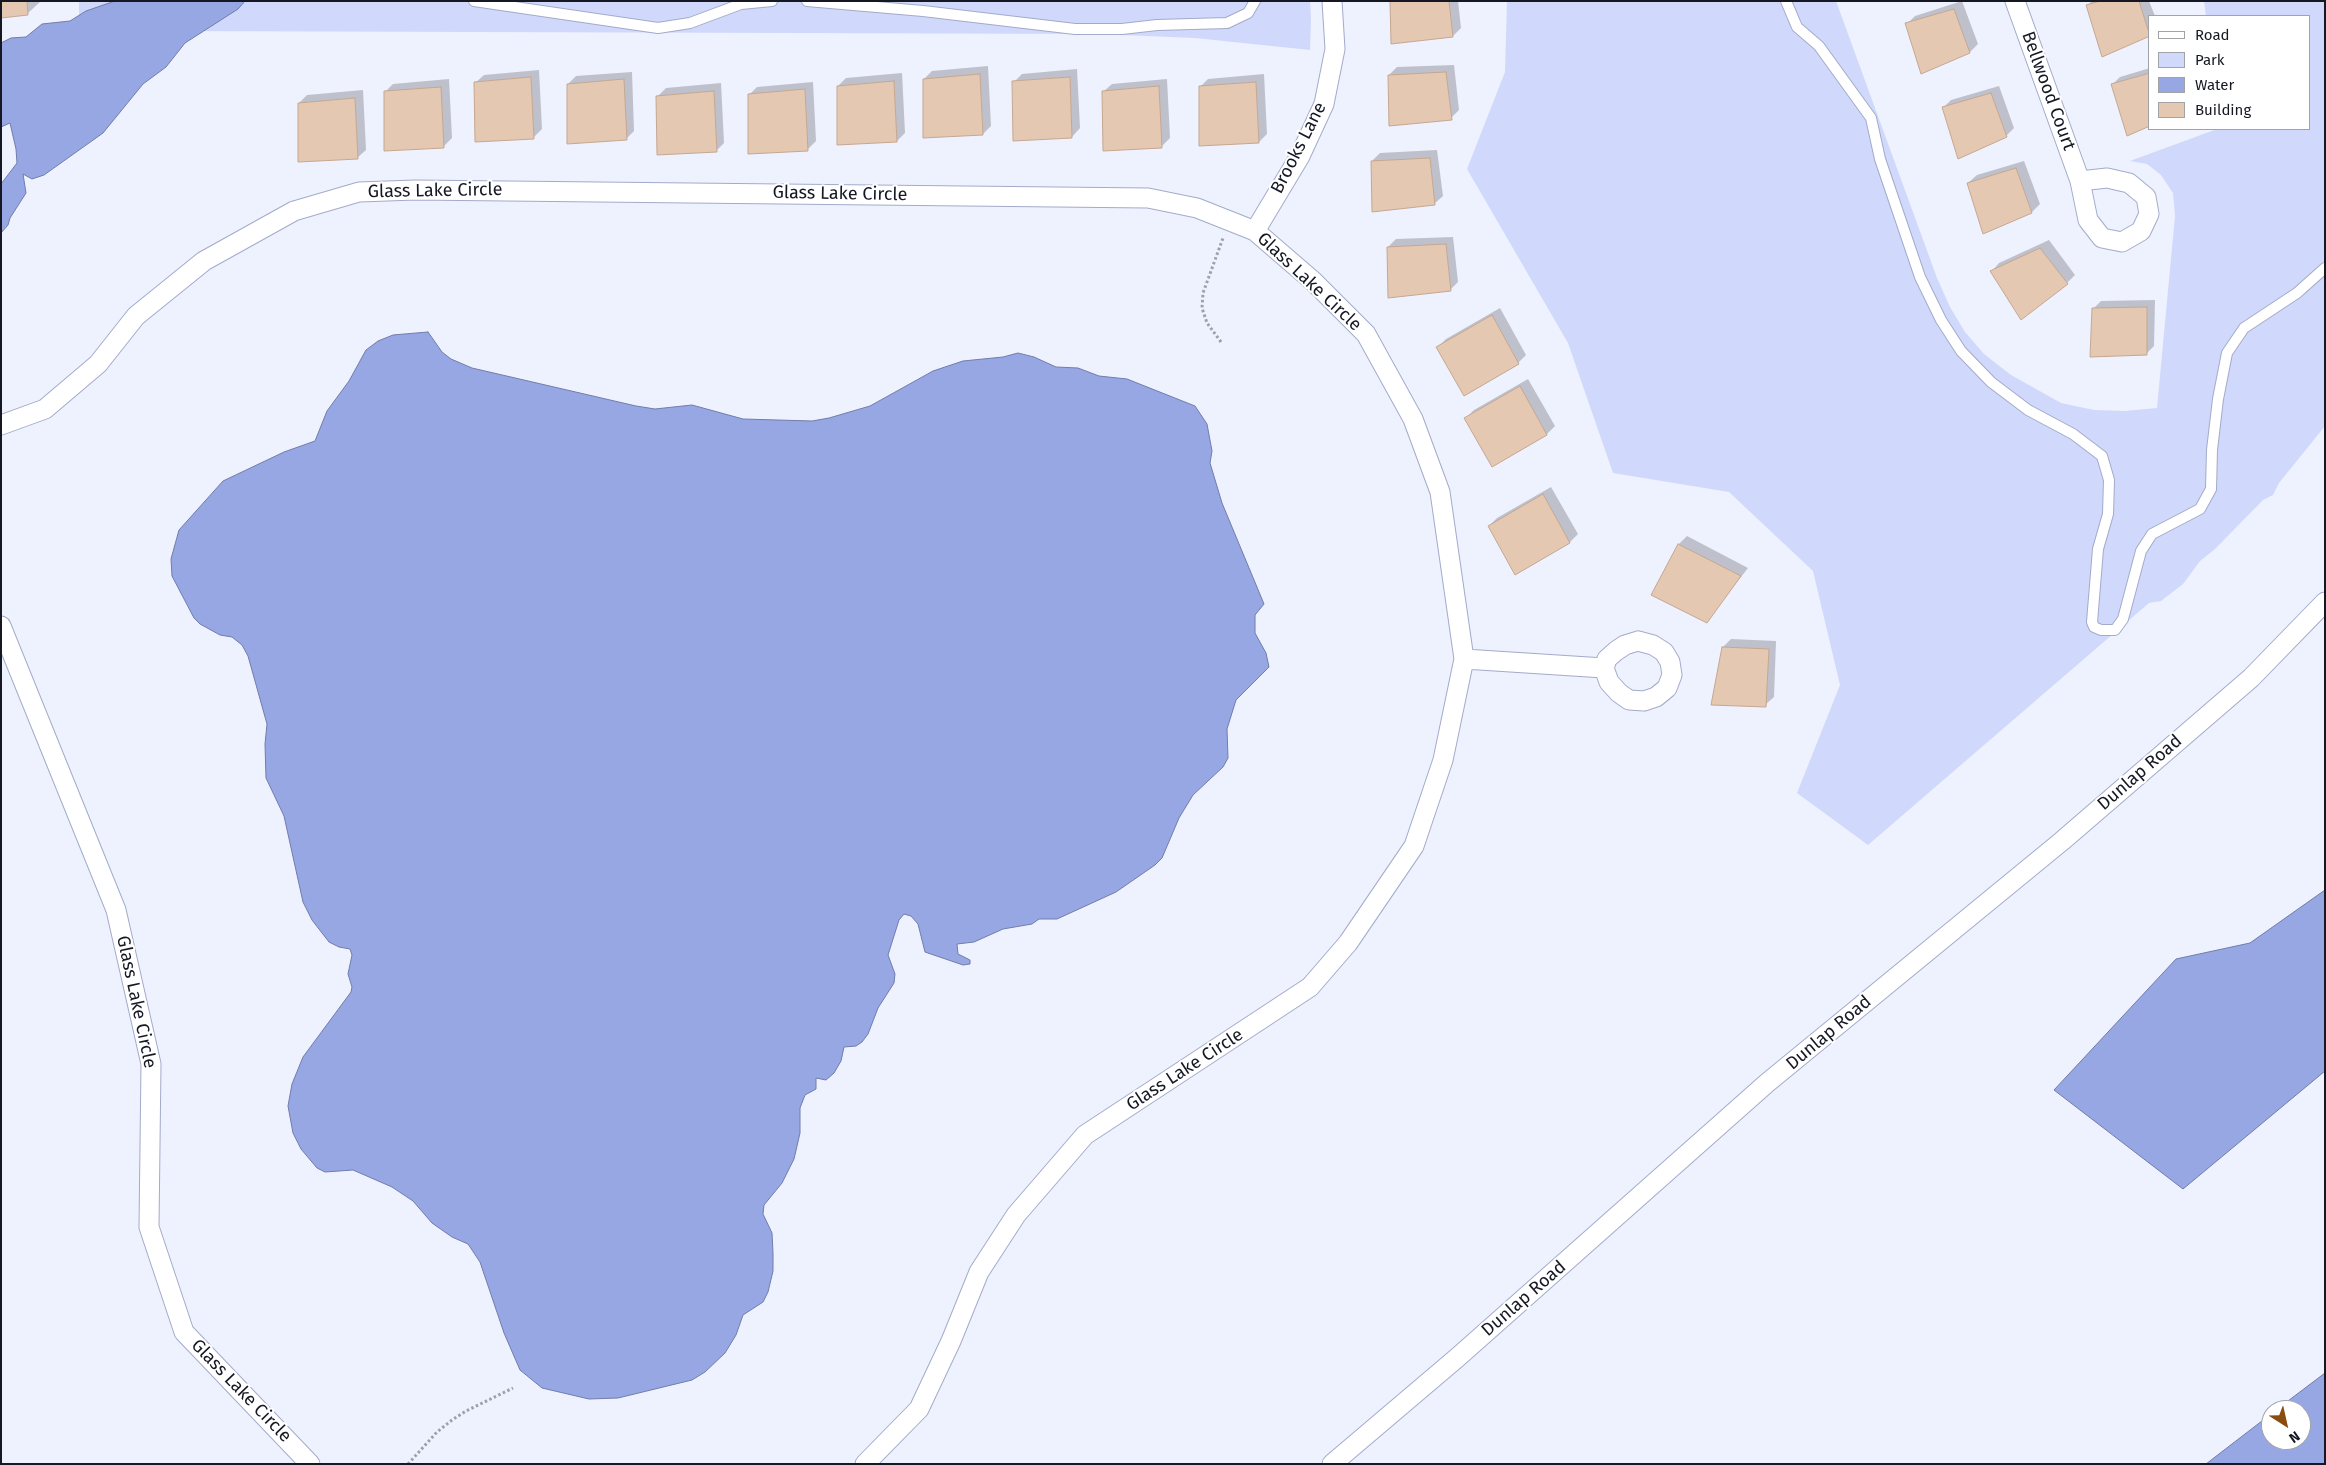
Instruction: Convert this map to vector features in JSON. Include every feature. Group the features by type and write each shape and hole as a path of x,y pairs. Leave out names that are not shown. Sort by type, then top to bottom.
{"street":[{"name":"Brooks Lane","path":"1255,232 1300,156 1324,104 1335,49 1332,1"},
{"name":"Bellwood Court","path":"2015,1 2080,181"},
{"name":"Glass Lake Circle","path":"1,425 44,409 98,364 136,316 204,261 294,211 359,192 435,190 1148,198 1197,208 1255,232 1313,281 1366,334 1413,419 1440,492 1464,659 1443,760 1414,846 1348,943 1310,986 1267,1017 1085,1135 1016,1215 979,1272 951,1341 919,1408 865,1464"},
{"name":"Dunlap Road","path":"1332,1464 1458,1357 1768,1083 2062,841 2251,678 2325,602"},
{"name":"Glass Lake Circle","path":"1,626 116,910 152,1064 149,1227 184,1332 310,1464"},
{"path":"1464,659 1604,668"}],"lane":[{"path":"474,1 658,28 690,23 741,4 772,1"},
{"path":"806,1 923,11 1075,29 1122,29 1157,25 1227,24 1248,13 1255,1"},
{"path":"1786,1 1797,26 1819,46 1871,118 1880,159 1920,277 1941,320 1961,351 1990,382 2020,404 2073,434 2102,456 2109,480 2108,514 2098,549 2092,622 2094,627 2101,630 2115,630 2123,618 2141,551 2152,534 2200,509 2211,489 2212,450 2218,399 2227,353 2244,328 2297,293 2325,268"}],"path":[{"path":"1221,342 1207,323 1202,308 1203,293 1230,222"},
{"path":"408,1464 437,1432 452,1420 513,1388"}],"green space":[{"path":"79,1 1310,1 1311,18 1310,50 1195,38 1098,34 163,31 79,18"},
{"path":"1507,1 1836,1 1937,278 1950,307 1965,332 1984,354 2011,375 2061,403 2094,410 2125,411 2157,408 2175,216 2173,193 2161,175 2147,164 2130,161 2214,130 2311,130 2311,15 2206,15 2204,1 2325,1 2325,426 2279,483 2273,495 2263,500 2215,549 2200,561 2183,584 2161,601 2149,603 1868,845 1797,793 1840,685 1813,571 1729,492 1613,473 1568,343 1467,169 1505,72"}],"water":[{"path":"115,1 245,1 238,9 185,43 166,67 143,84 103,133 44,175 32,179 23,174 26,193 10,218 8,225 1,233 1,184 17,163 10,123 1,127 1,43 11,38 26,37 42,24 70,21 86,11"},
{"path":"428,332 442,352 451,359 472,368 636,406 655,409 692,405 743,419 812,421 829,418 870,406 933,371 963,361 1003,357 1018,353 1034,357 1056,367 1078,368 1099,376 1127,379 1195,406 1207,424 1212,451 1210,463 1222,503 1264,604 1255,615 1255,633 1266,653 1269,667 1236,700 1227,729 1228,758 1223,767 1193,795 1179,818 1162,858 1155,865 1116,892 1057,919 1039,919 1032,924 1003,929 974,942 957,944 958,954 970,960 970,964 963,965 925,952 918,924 911,916 904,914 899,920 888,955 895,974 894,983 878,1008 868,1034 862,1042 856,1046 844,1047 841,1061 834,1073 826,1080 816,1078 816,1089 805,1095 800,1108 800,1133 794,1159 782,1183 764,1205 763,1214 772,1233 773,1271 768,1292 763,1302 743,1315 736,1335 725,1353 705,1372 692,1380 618,1398 589,1399 542,1388 520,1370 504,1333 480,1262 468,1244 452,1237 432,1223 413,1201 392,1187 353,1170 325,1172 317,1168 301,1149 293,1133 288,1106 292,1084 303,1057 351,992 352,987 348,974 352,955 350,949 339,947 329,942 312,920 303,902 284,816 266,778 265,744 267,724 248,656 242,645 232,637 220,635 200,624 194,618 172,576 171,559 179,530 223,481 284,452 315,441 327,411 349,381 366,350 378,341 393,335"},
{"path":"2325,890 2325,1071 2183,1189 2054,1090 2176,959 2250,943"},
{"path":"2325,1373 2325,1464 2206,1464 2261,1422 2261,1450 2311,1450 2311,1400 2289,1400"}],"building":[{"path":"1,1 27,1 28,15 1,18"},
{"path":"1390,1 1449,1 1453,37 1391,44"},
{"path":"2100,1 2139,1 2148,30 2148,37 2102,57 2086,5"},
{"path":"1954,9 1970,53 1921,74 1905,23"},
{"path":"1446,72 1452,120 1389,126 1388,75"},
{"path":"980,74 983,135 923,138 923,79"},
{"path":"2148,74 2148,127 2127,136 2111,84"},
{"path":"531,77 534,139 475,142 474,82"},
{"path":"1070,77 1072,138 1013,141 1012,81"},
{"path":"624,79 627,140 567,144 567,84"},
{"path":"894,81 897,142 837,145 837,86"},
{"path":"1256,82 1259,143 1199,146 1199,86"},
{"path":"1159,86 1162,148 1103,151 1102,91"},
{"path":"441,87 444,148 384,151 384,91"},
{"path":"805,89 808,151 748,154 748,94"},
{"path":"714,91 717,152 657,155 656,96"},
{"path":"1991,93 2007,137 1958,159 1942,107"},
{"path":"355,98 358,159 298,162 298,103"},
{"path":"1430,158 1435,205 1372,212 1371,161"},
{"path":"2016,168 2032,213 1983,234 1967,183"},
{"path":"1446,244 1451,291 1388,298 1387,247"},
{"path":"2040,248 2068,284 2021,320 1990,271"},
{"path":"2147,307 2147,355 2090,357 2092,308"},
{"path":"1492,315 1519,364 1464,396 1436,347"},
{"path":"1520,386 1547,435 1492,467 1464,418"},
{"path":"1543,494 1570,543 1515,575 1488,526"},
{"path":"1678,544 1741,576 1707,623 1651,595"},
{"path":"1722,647 1769,649 1766,707 1711,705"}]}
